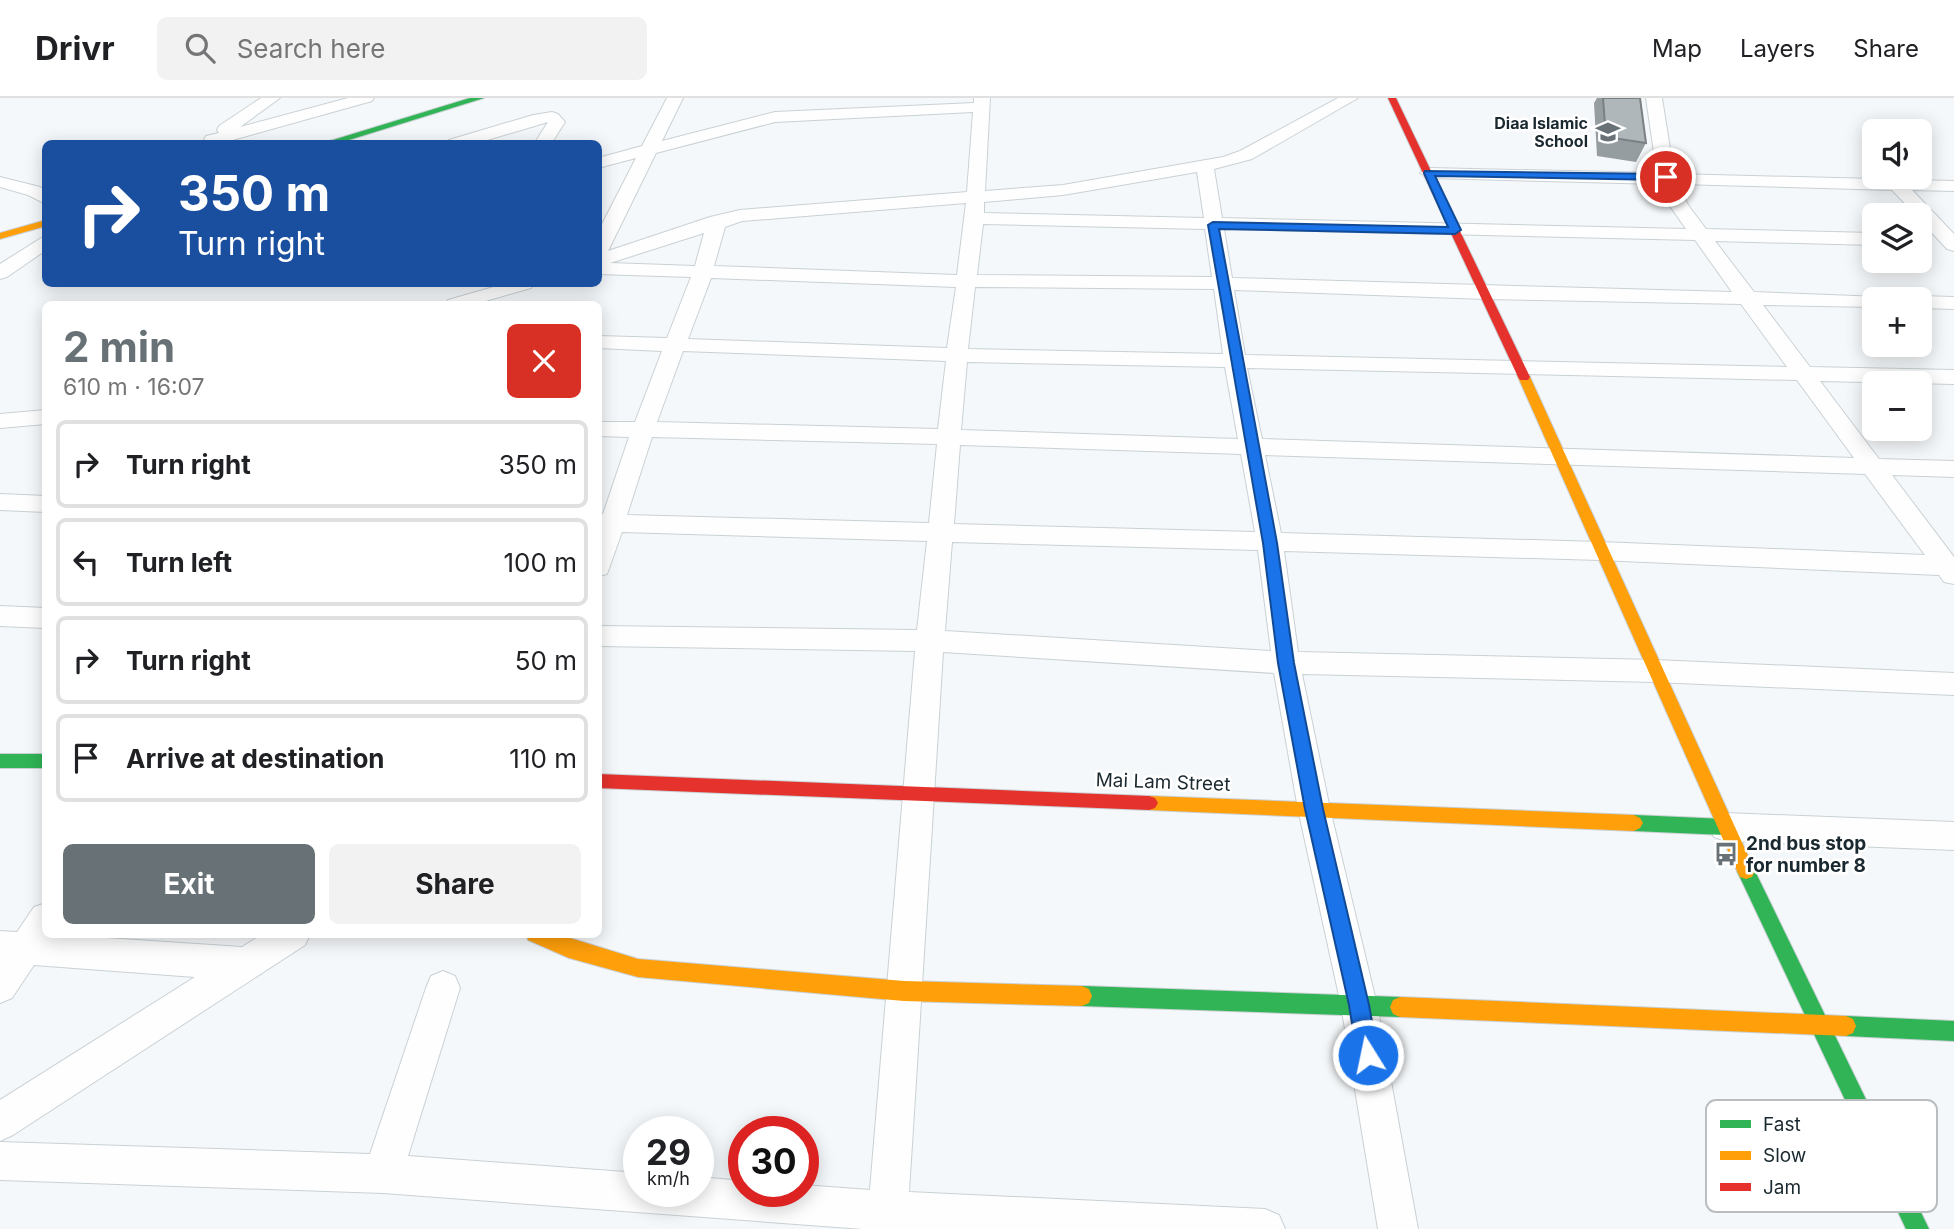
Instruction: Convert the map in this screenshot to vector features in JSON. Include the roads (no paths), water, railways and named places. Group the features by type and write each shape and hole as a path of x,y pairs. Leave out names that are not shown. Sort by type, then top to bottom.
{"street":[{"path":"213,140 272,98"},
{"path":"217,140 366,98"},
{"path":"602,244 675,98"},
{"path":"775,117 781,98"},
{"path":"975,207 1205,166 1246,155 1350,98"},
{"path":"1392,98 1520,368 1725,828 1855,1100"},
{"path":"1654,98 1666,177 1679,206 1871,468 1951,570"},
{"path":"337,140 471,99"},
{"path":"602,162 775,117 886,104 982,102 975,207 957,355 930,641 888,1220"},
{"path":"468,140 539,118 552,117 556,122 545,140"},
{"path":"1205,166 1236,362 1270,543 1286,663 1314,809 1359,1005 1398,1229"},
{"path":"1429,173 1862,184"},
{"path":"0,182 40,195"},
{"path":"1932,186 1954,186"},
{"path":"1901,189 1953,242"},
{"path":"0,200 40,195"},
{"path":"602,260 717,221 791,211 975,207 1213,225 1862,239"},
{"path":"602,545 606,523 704,272 717,221"},
{"path":"0,236 42,224"},
{"path":"1932,241 1953,242"},
{"path":"0,273 42,245"},
{"path":"602,268 967,281 1223,283 1485,293 1862,301"},
{"path":"465,301 514,287"},
{"path":"1932,302 1954,303"},
{"path":"602,342 957,355 1954,377"},
{"path":"0,421 42,417"},
{"path":"602,429 950,437 1252,449 1954,469"},
{"path":"0,502 42,504"},
{"path":"606,523 1600,551 1951,570"},
{"path":"0,616 42,618"},
{"path":"602,636 930,641 1286,663 1655,671 1954,684"},
{"path":"0,761 42,761"},
{"name":"Mai Lam Street","path":"602,781 1725,828"},
{"path":"1725,828 1954,836"},
{"path":"0,986 13,948 42,922"},
{"path":"0,1122 286,938"},
{"path":"545,938 638,968 904,991 1359,1005 1954,1031"},
{"path":"13,948 244,964"},
{"path":"383,1174 443,988"},
{"path":"0,1161 383,1174 888,1220 1265,1229"},
{"path":"1910,1212 1918,1229"}],"place":[{"name":"Diaa Islamic School","path":"1608,132"},
{"name":"2nd bus stop for number 8","path":"1726,854"}]}
